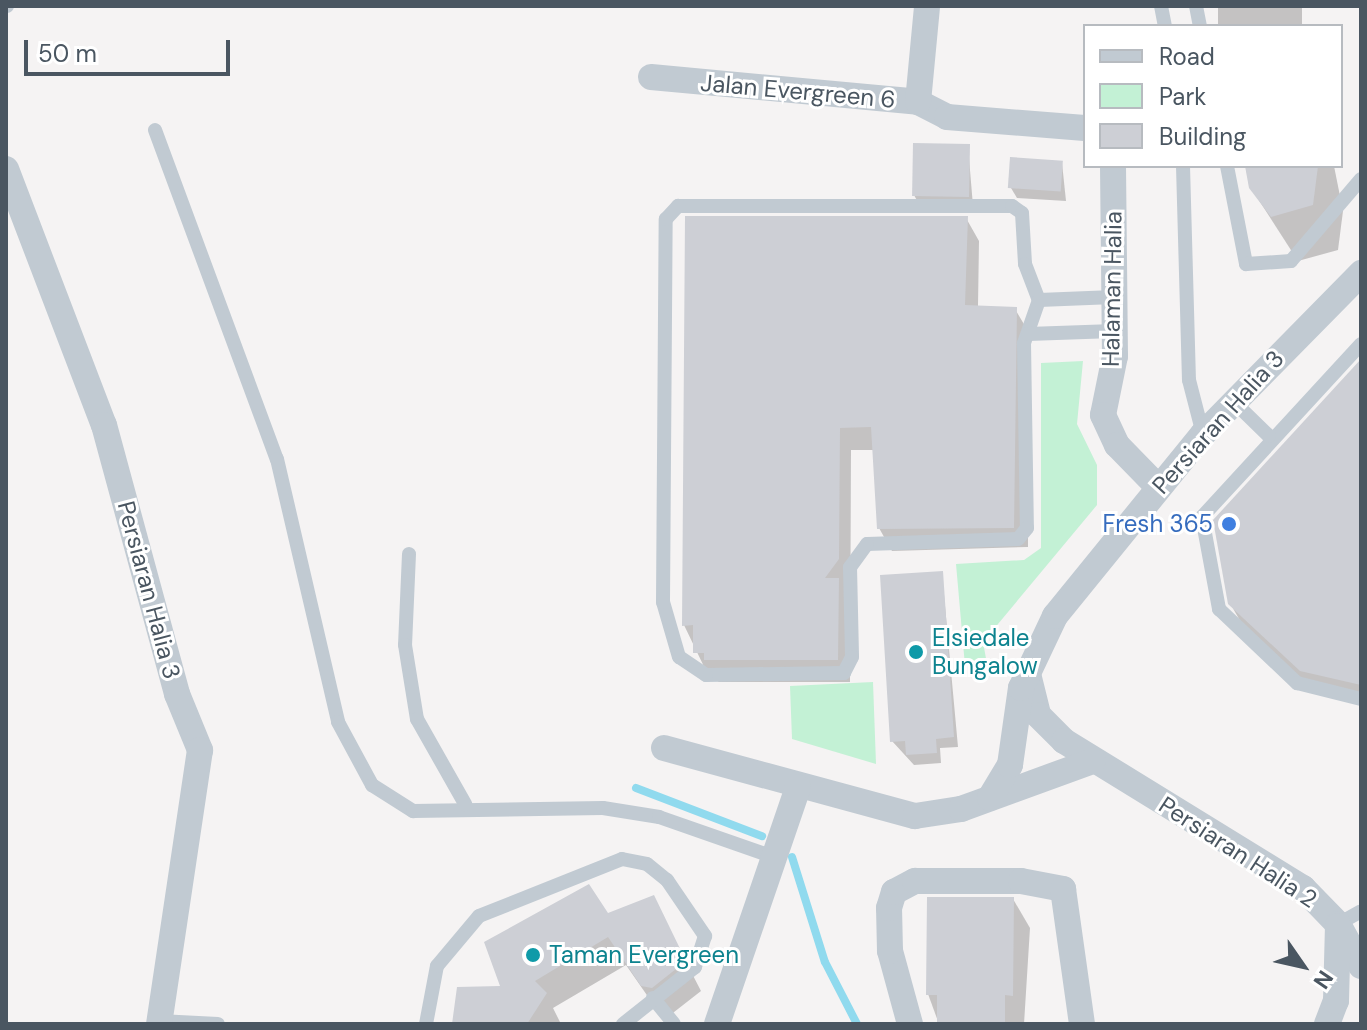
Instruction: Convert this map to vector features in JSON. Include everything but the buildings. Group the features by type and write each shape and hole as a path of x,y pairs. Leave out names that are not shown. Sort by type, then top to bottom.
{"street":[{"path":"918,102 927,6"},
{"name":"Jalan Evergreen 6","path":"651,77 918,102 947,117 1083,128"},
{"name":"Halaman Halia","path":"1113,168 1114,331 1103,415 1117,445 1158,487"},
{"name":"Persiaran Halia 3","path":"6,169 104,425 177,694 200,750 159,1023"},
{"name":"Persiaran Halia 3","path":"1031,659 1063,604 1203,434 1361,273"},
{"path":"990,798 1010,765 1031,659"},
{"name":"Persiaran Halia 2","path":"1031,659 1038,715 1093,761 1350,918 1361,966"},
{"path":"664,748 798,788 915,816 990,798 1093,761"},
{"path":"717,1024 798,788"},
{"path":"910,1024 890,951 889,908 894,892 915,881 946,881 1063,889 1082,1024"},
{"path":"1327,1024 1336,1001 1350,918"}],"lane":[{"path":"155,130 277,459 338,722 372,785 413,811 465,804 659,817 774,857"},
{"path":"1183,168 1189,380 1203,434"},
{"path":"1227,168 1246,264 1291,261 1361,179"},
{"path":"678,206 1012,206 1025,221 1025,264 1039,300 1028,334 1025,534 867,544 850,567 852,657 844,673 706,675 686,666 663,602 668,213 678,206"},
{"path":"1039,300 1114,297"},
{"path":"1028,334 1114,331"},
{"path":"1361,344 1269,436 1202,517 1215,602 1250,631 1303,686 1361,699"},
{"path":"1233,401 1269,436"},
{"path":"409,554 405,645 417,719 465,804"},
{"path":"426,1024 437,966 479,916 622,859 647,864 667,880 705,936 695,967 623,1024"},
{"path":"653,998 674,1024"},
{"path":"159,1023 218,1024"}],"green space":[{"path":"1083,361 1077,424 1097,465 1097,505 983,642 987,664 965,666 956,564 1024,560 1041,548 1041,363"},
{"path":"873,682 876,764 792,739 790,686"}],"waterway":[{"path":"636,788 762,836"},
{"path":"792,857 825,962 857,1024"}],"place":[{"name":"Fresh 365","path":"1229,524"},
{"name":"Elsiedale Bungalow","path":"916,652"},
{"name":"Taman Evergreen","path":"533,955"}]}
